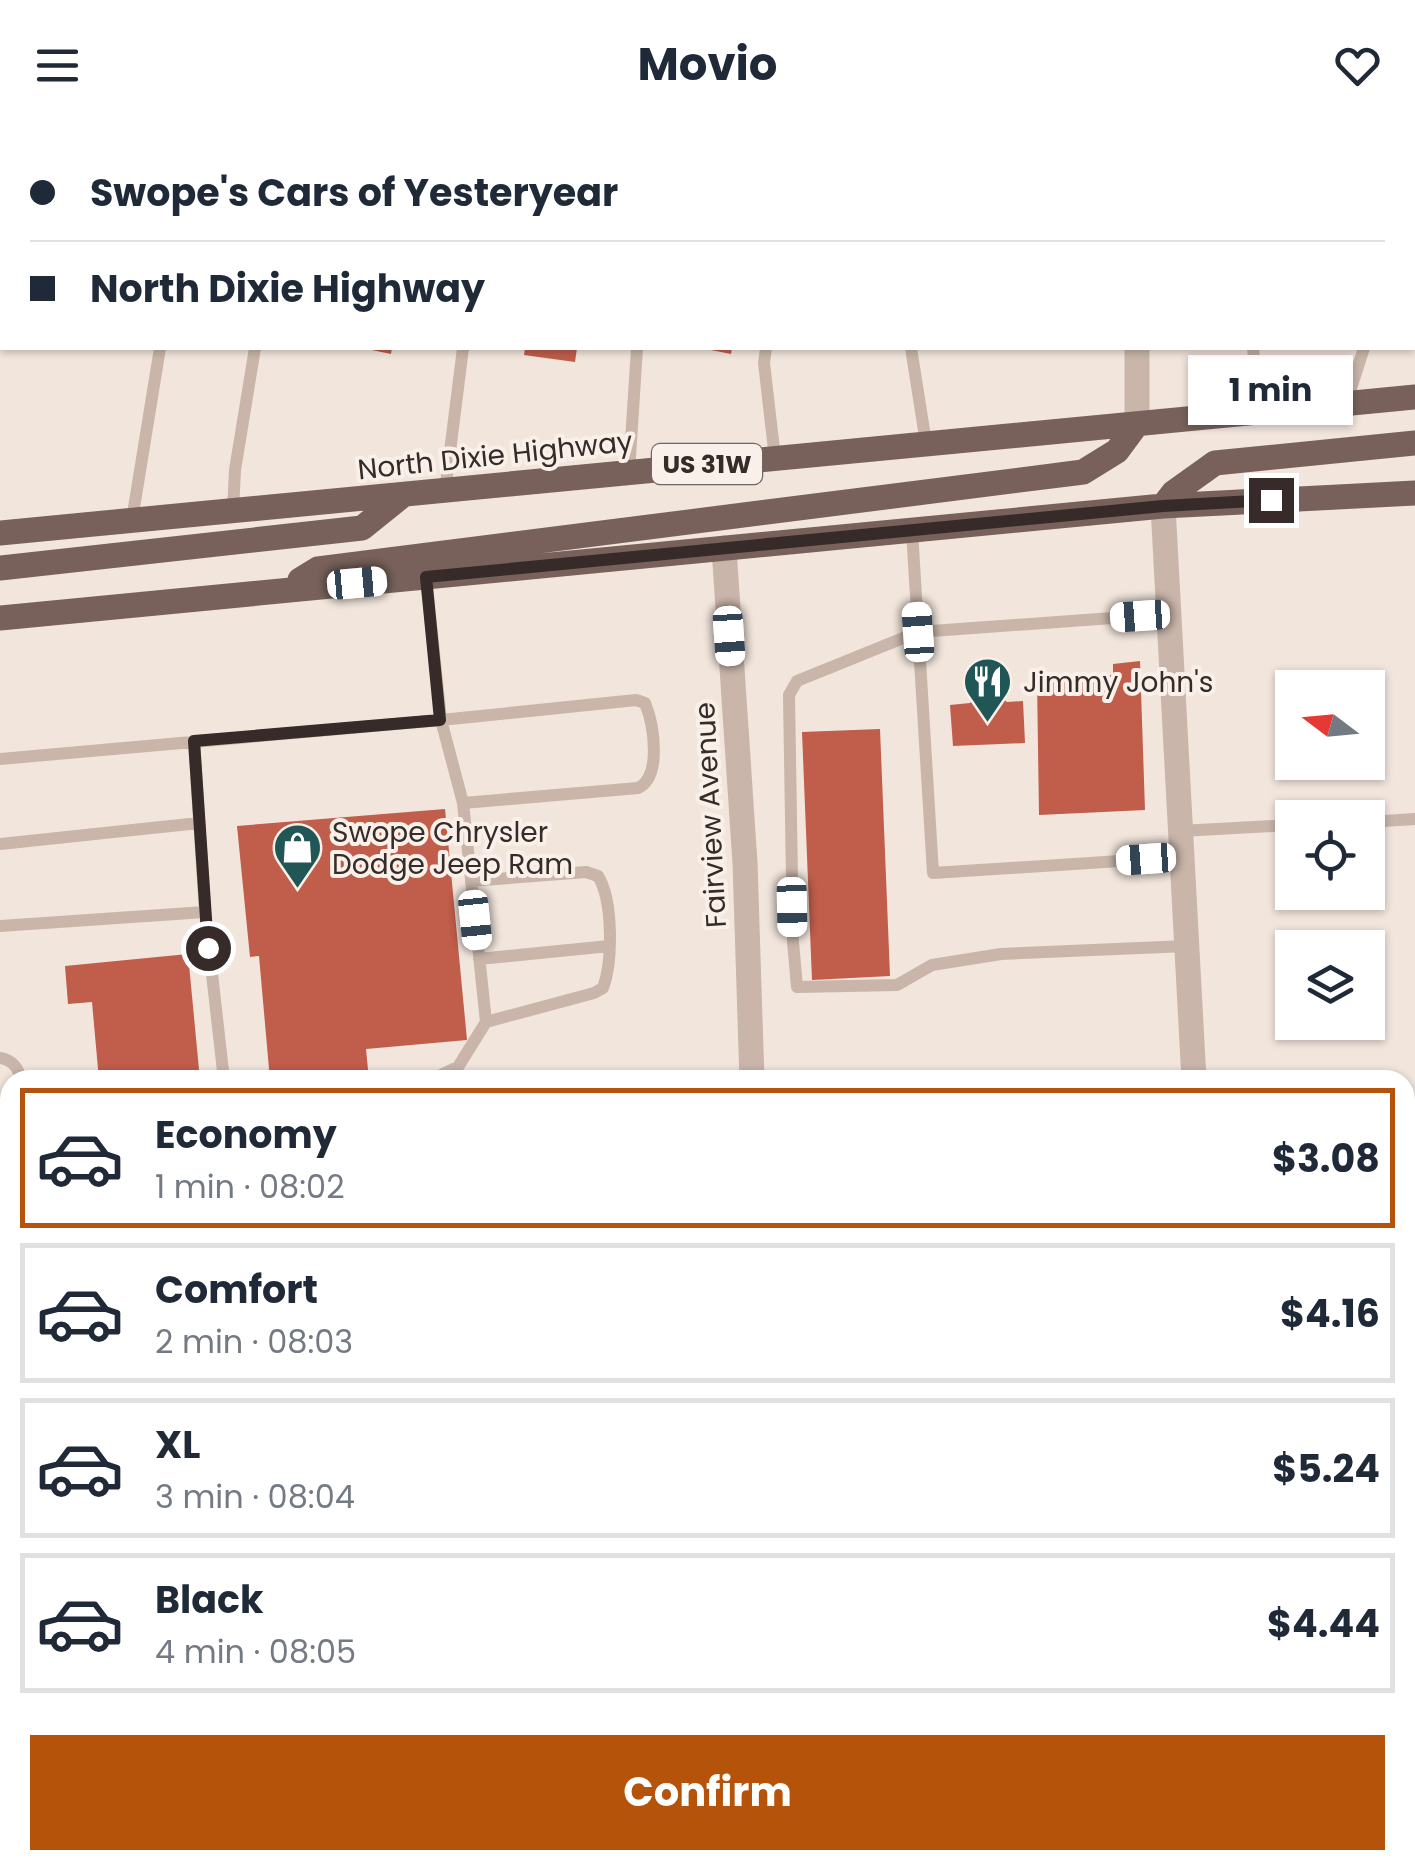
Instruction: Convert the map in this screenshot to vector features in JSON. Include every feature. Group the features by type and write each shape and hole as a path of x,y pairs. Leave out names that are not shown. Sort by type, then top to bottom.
{"main road":[{"name":"North Dixie Highway","path":"0,533 1415,397"},
{"path":"288,589 318,569 1083,472 1116,451 1137,424"},
{"path":"1163,506 1174,493 1215,463 1415,443"},
{"path":"0,618 1163,506 1415,493"},
{"path":"0,568 362,528 403,495"}],"street":[{"path":"1137,350 1137,424"},
{"path":"1163,506 1193,1070"},
{"name":"Fairview Avenue","path":"724,548 745,864 752,1070"}],"lane":[{"path":"132,520 160,350"},
{"path":"233,510 235,470 255,350"},
{"path":"445,491 463,350"},
{"path":"629,472 637,350"},
{"path":"766,350 774,458"},
{"path":"911,350 926,443"},
{"path":"1254,350 1259,411"},
{"path":"1346,404 1363,350"},
{"path":"912,530 933,873 1182,857"},
{"path":"426,577 440,720 463,803 486,1022 453,1070"},
{"path":"1168,614 918,632 798,682 789,695 793,942 798,987 897,985 932,965 1001,954 1186,946"},
{"path":"0,759 636,700 645,704 654,772 648,784 463,803"},
{"path":"194,741 205,912 223,1070"},
{"path":"1385,821 1415,819"},
{"path":"0,844 199,823"},
{"path":"1180,830 1275,826"},
{"path":"471,881 586,872 598,876 605,888 610,946 603,988 486,1022"},
{"path":"0,926 205,912"},
{"path":"479,960 610,946"}],"building":[{"path":"525,350 577,350 575,362 524,355"},
{"path":"1140,661 1145,810 1039,815 1037,679 1113,675 1113,664"},
{"name":"Jimmy John's","path":"987,684 1007,702 1023,701 1025,743 953,746 950,705 970,703"},
{"path":"880,729 890,976 812,980 802,732"},
{"path":"445,809 467,1040 366,1049 368,1070 269,1070 259,956 250,957 237,826"},
{"path":"188,954 199,1070 98,1070 92,1002 68,1004 65,966"}],"place":[{"name":"Jimmy John's","path":"988,724"},
{"name":"Swope Chrysler Dodge Jeep Ram","path":"297,890"}],"route":[{"path":"208,948 194,741 440,720 426,577 1163,506 1271,500"}]}
